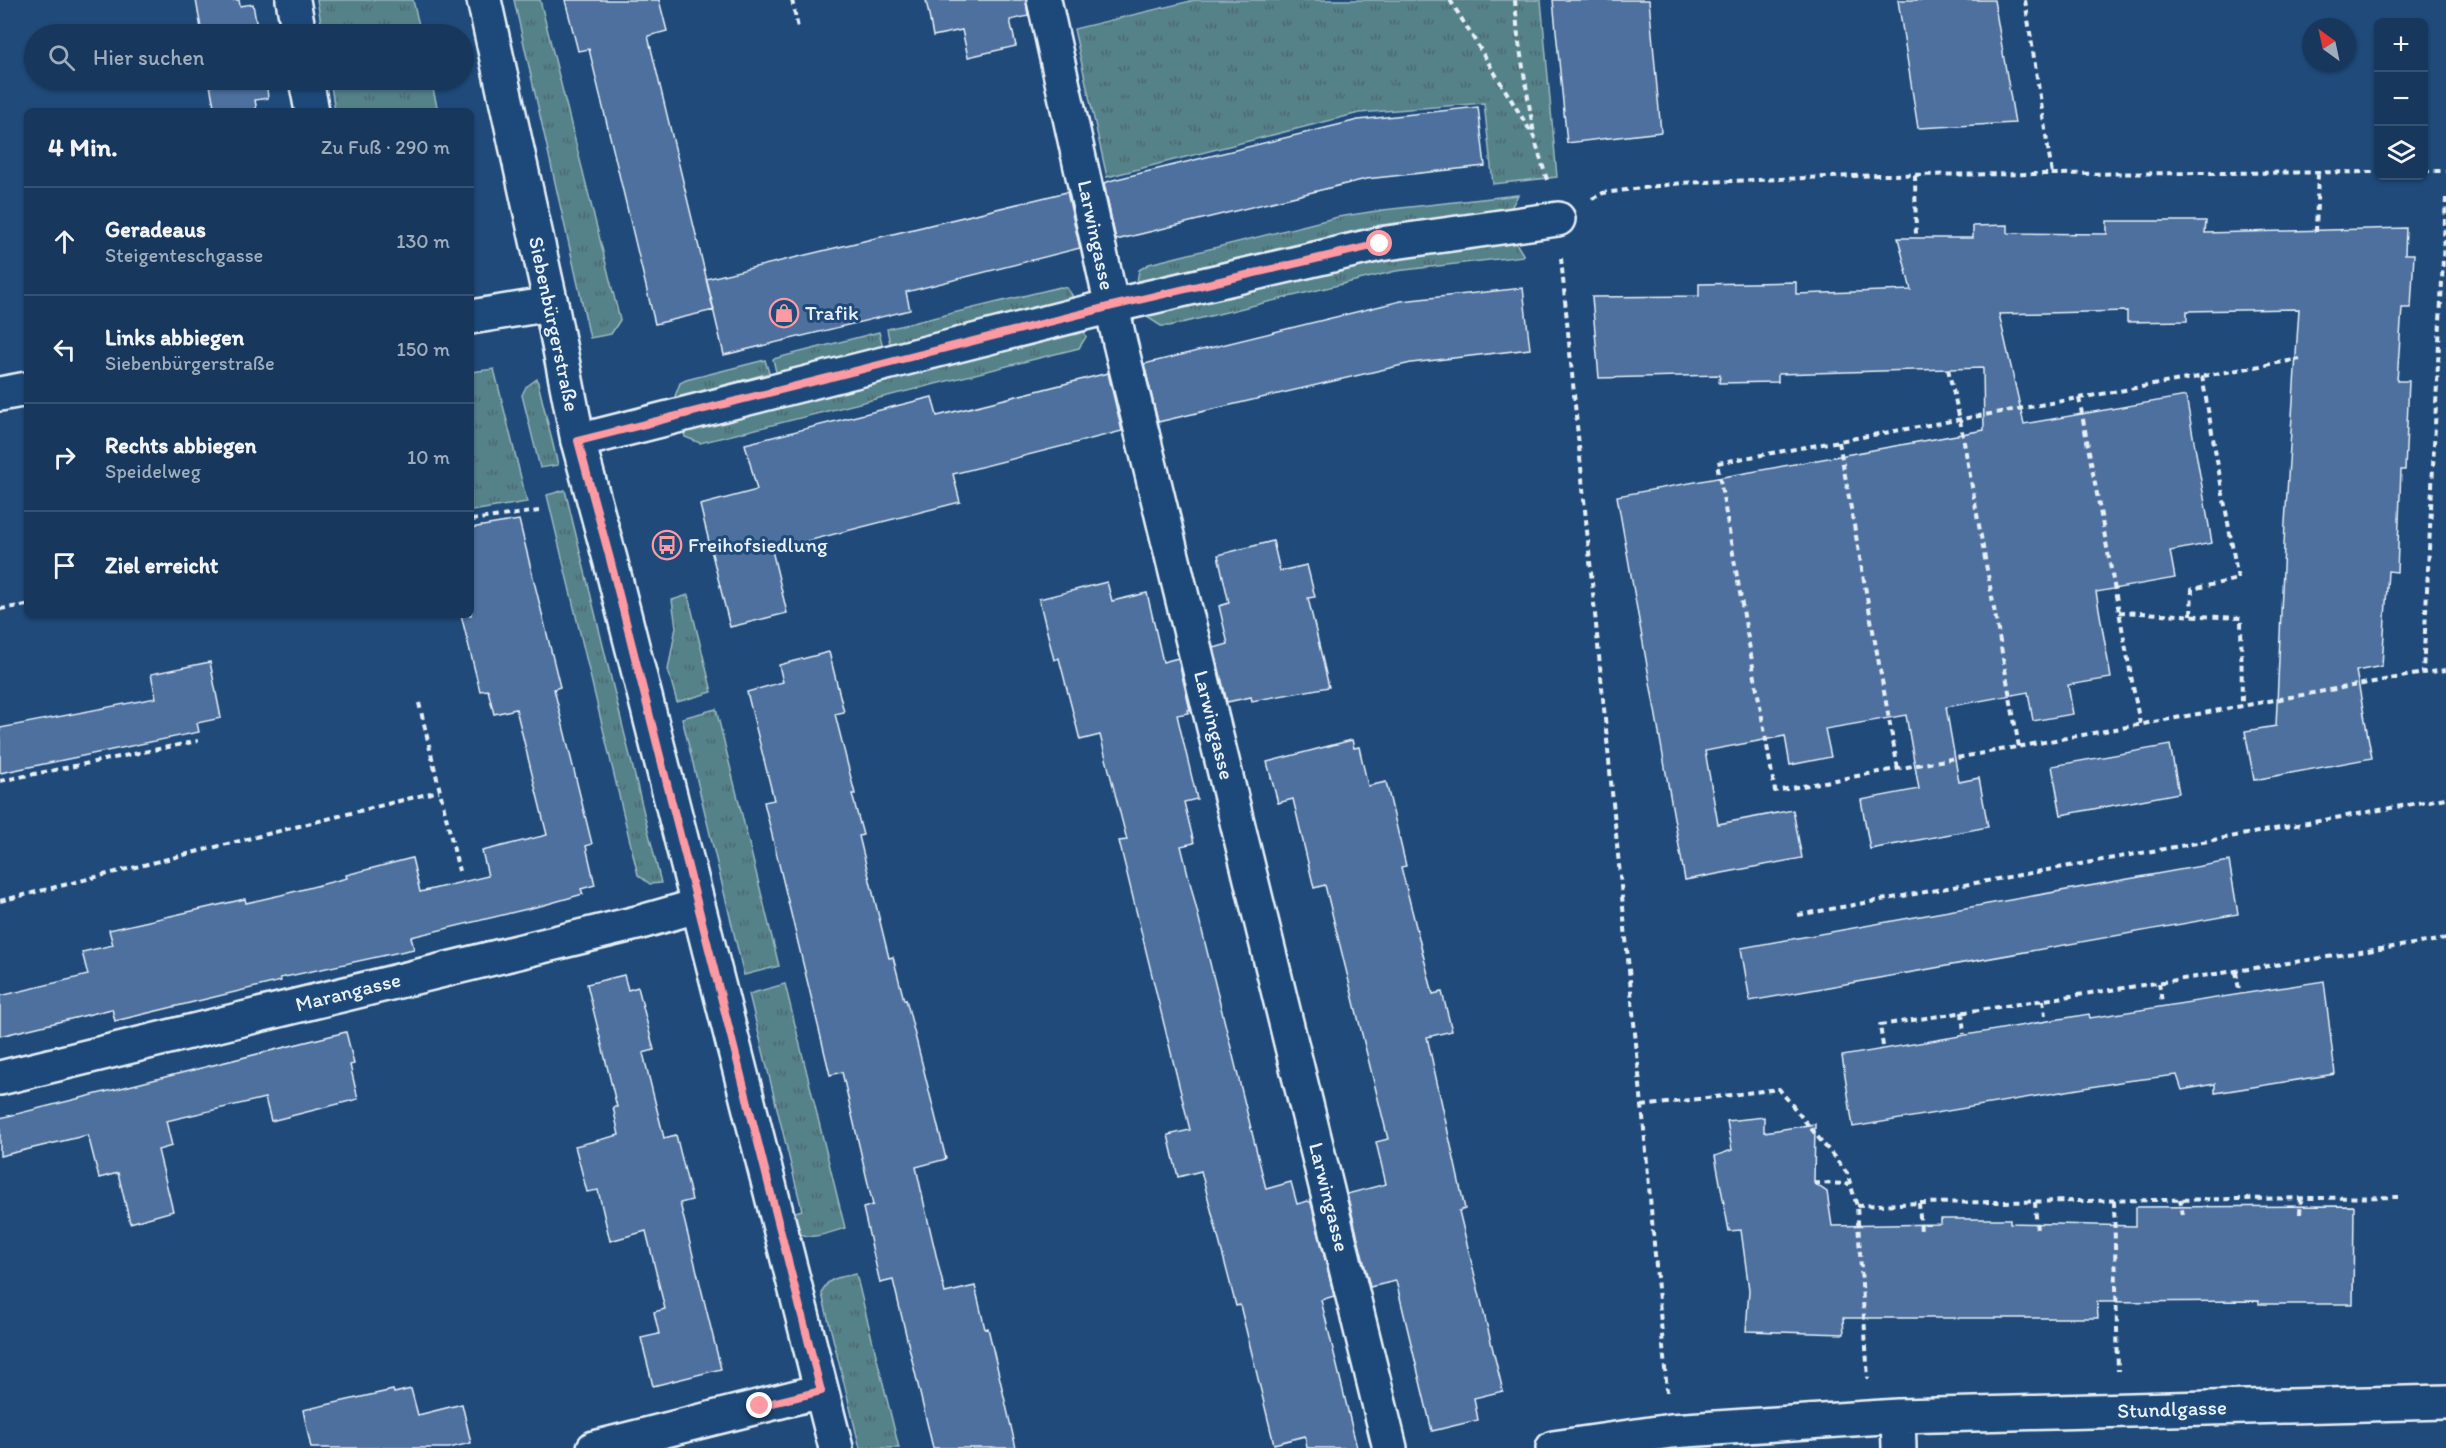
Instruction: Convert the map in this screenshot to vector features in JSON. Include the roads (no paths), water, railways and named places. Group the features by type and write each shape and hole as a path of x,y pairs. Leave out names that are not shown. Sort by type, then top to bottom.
{"street":[{"path":"293,0 297,24"},
{"name":"Siebenbürgerstraße","path":"484,0 551,304 578,441 613,570 836,1448"},
{"name":"Larwingasse","path":"1044,0 1112,306 1390,1448"},
{"path":"308,90 311,108"},
{"path":"578,441 1112,306 1380,244 1558,219"},
{"path":"474,317 551,304"},
{"path":"0,393 24,389"},
{"name":"Marangasse","path":"0,1078 641,922 697,906"},
{"path":"594,1448 821,1391"},
{"name":"Stundlgasse","path":"1553,1448 1671,1431 1898,1432 2446,1402"}],"place":[{"name":"Trafik","path":"784,313"},
{"name":"Freihofsiedlung","path":"667,545"}]}
